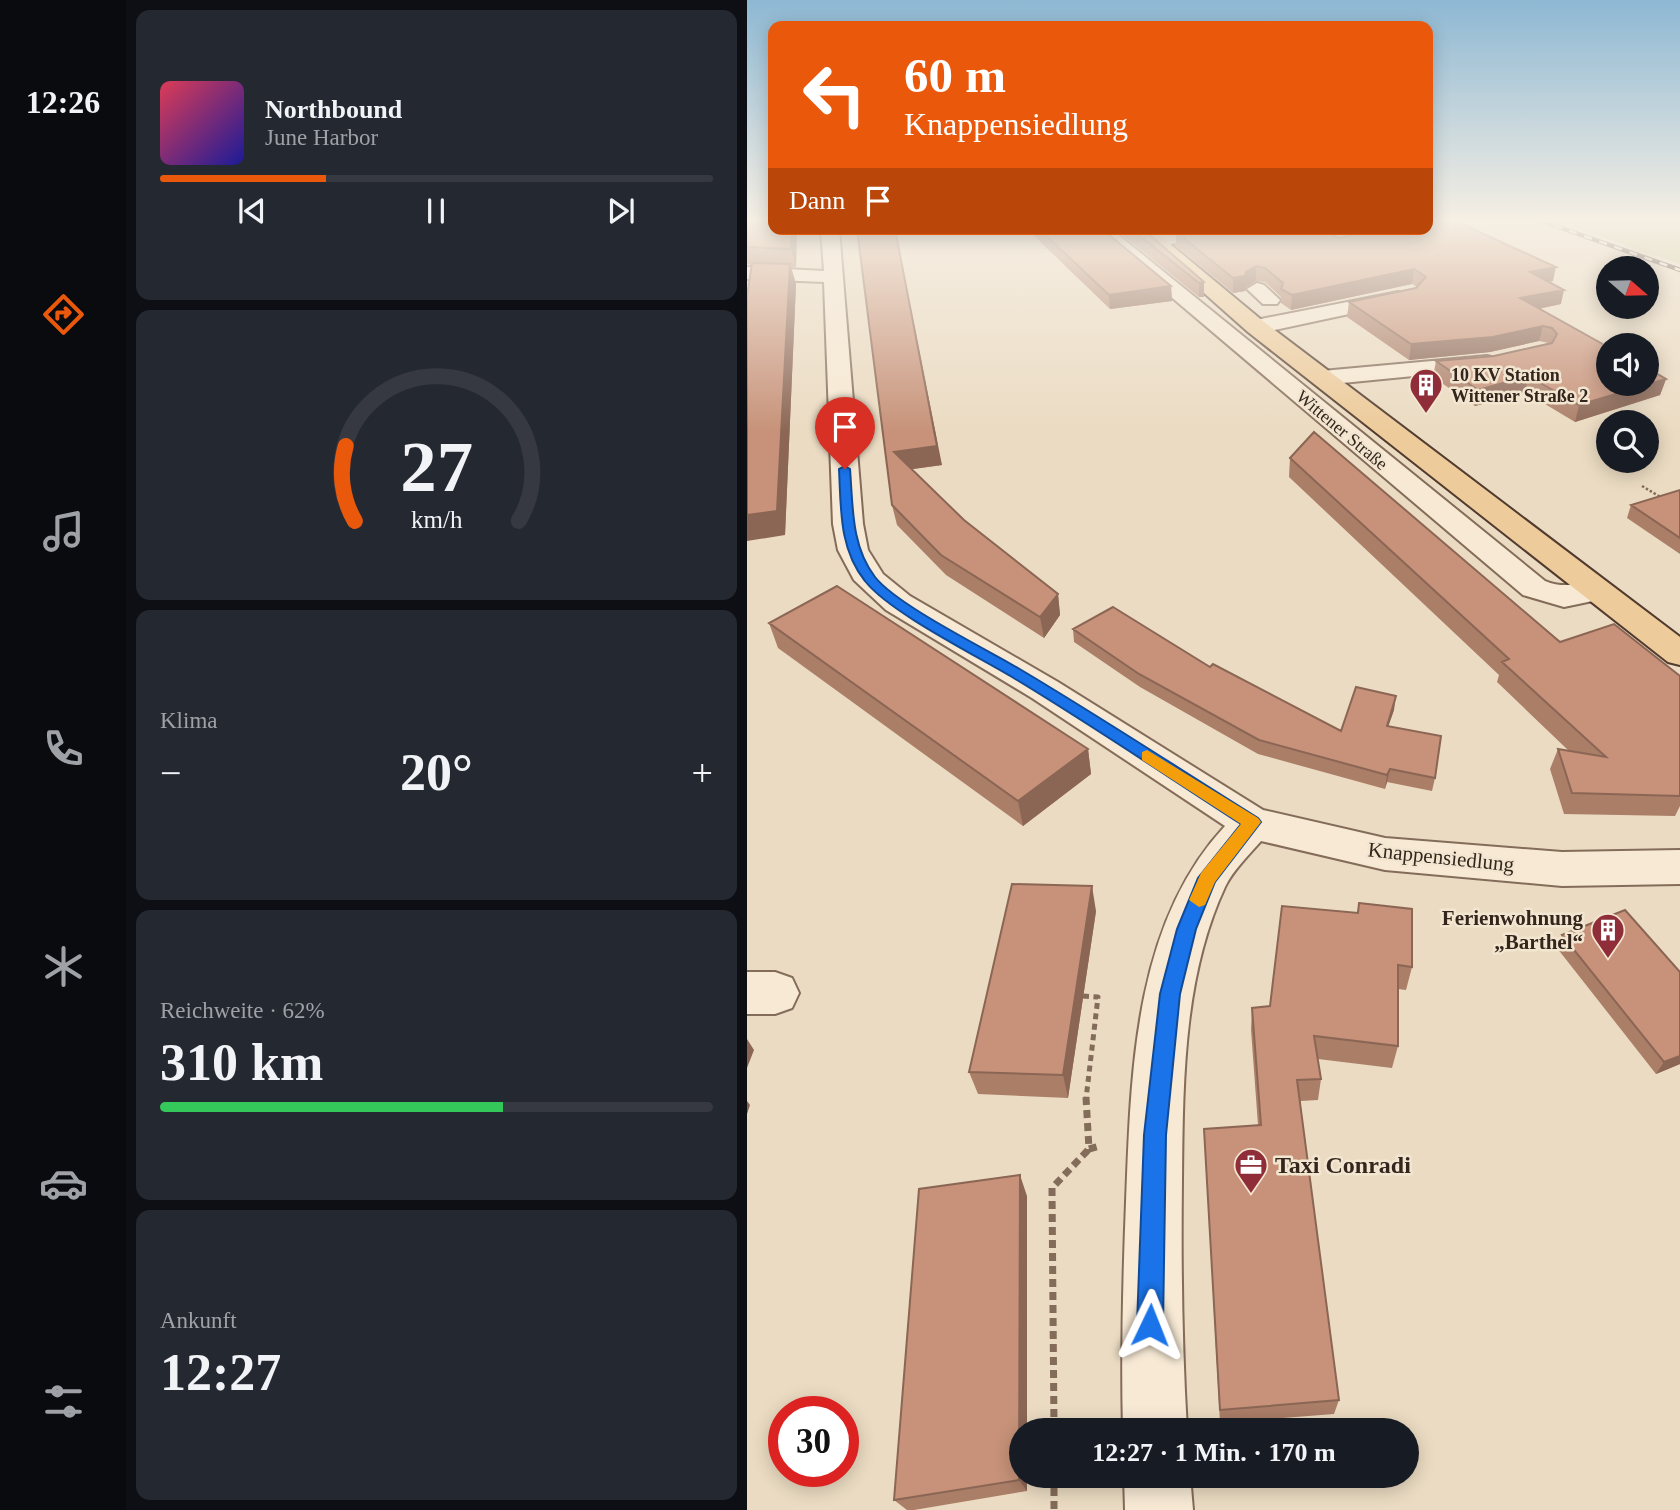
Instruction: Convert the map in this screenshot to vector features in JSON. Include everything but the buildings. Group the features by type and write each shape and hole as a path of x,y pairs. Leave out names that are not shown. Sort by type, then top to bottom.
{"main road":[{"name":"Wittener Straße","path":"1213,290 1256,327 1680,654"}],"street":[{"name":"Knappensiedlung","path":"835,290 848,524 853,550 870,580 898,603 1045,690 1252,822 1385,854 1562,869 1680,867"},
{"name":"Wittener Straße","path":"1175,290 1534,588 1553,597 1579,597 1596,591"},
{"path":"1256,327 1406,296 1411,292"},
{"path":"1232,307 1263,295 1295,295"},
{"path":"1322,378 1503,359"},
{"path":"1154,1418 1150,1325 1155,1135 1170,994 1186,929 1207,878 1252,822"},
{"path":"1158,1488 1159,1510"}],"path":[{"path":"1642,486 1671,503"},
{"path":"1083,996 1098,997 1086,1098 1089,1149"},
{"path":"1054,1418 1052,1188 1089,1149 1111,1143"},
{"path":"1054,1488 1054,1510"}],"slow traffic":[{"path":"1147,756 1252,822 1207,878 1199,900"}],"place":[{"name":"10 KV Station Wittener Straße 2","path":"1426,415"},
{"name":"Ferienwohnung „Barthel“","path":"1608,960"},
{"name":"Taxi Conradi","path":"1251,1195"}],"route":[{"path":"845,469 848,524 853,550 870,580 927,622 1045,690 1252,822 1207,878 1186,929 1170,994 1155,1135 1150,1325"}]}
